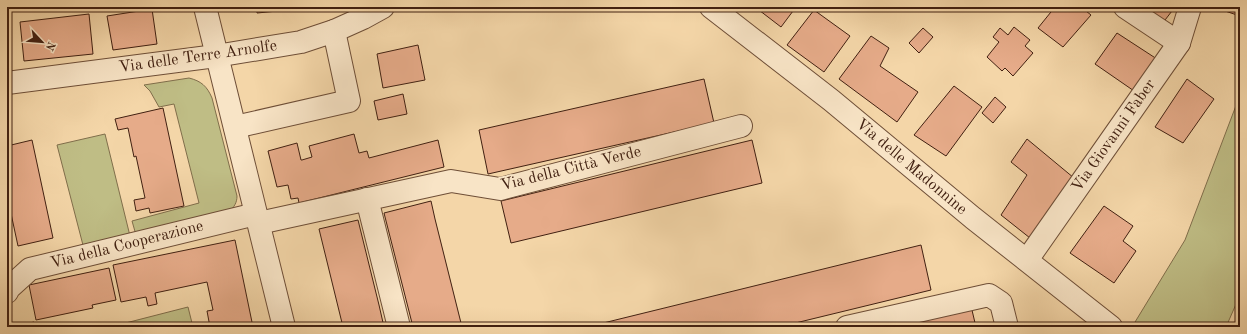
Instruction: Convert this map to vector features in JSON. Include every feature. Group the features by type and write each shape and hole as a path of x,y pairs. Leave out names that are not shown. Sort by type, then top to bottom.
{"street":[{"path":"205,7 284,327"},
{"name":"Via delle Terre Arnolfe","path":"7,83 216,56 301,42 334,31 363,18 382,7"},
{"name":"Via delle Madonnine","path":"711,7 831,100 973,218 1027,260 1095,323"},
{"path":"1125,7 1179,43"},
{"name":"Via Giovanni Faber","path":"1027,260 1179,43 1190,7"},
{"path":"234,127 349,101 334,31"},
{"name":"Via della Città Verde","path":"257,218 367,199 452,181 500,189 741,126"},
{"path":"367,199 399,327"},
{"name":"Via della Cooperazione","path":"7,292 9,288 30,269 257,218"},
{"path":"846,327 989,295 1001,303 1008,327"}],"shaded area":[{"path":"189,78 203,85 208,90 212,98 237,196 236,203 229,212 136,235 132,221 199,203 174,104 159,107 150,91 144,85"},
{"path":"1240,95 1240,295 1226,327 1132,327 1185,240"},
{"path":"105,134 130,236 84,249 57,145"},
{"path":"188,307 193,327 110,327"}],"building":[{"path":"257,7 318,7 257,13"},
{"path":"755,7 796,7 781,27"},
{"path":"1055,7 1081,7 1091,15 1063,47 1038,28"},
{"path":"1141,7 1175,7 1162,24"},
{"path":"1220,7 1240,7 1240,16 1219,9"},
{"path":"152,9 157,44 113,50 107,16"},
{"path":"814,10 850,36 824,72 787,45"},
{"path":"89,14 93,54 24,61 20,22"},
{"path":"1014,27 1030,40 1025,46 1033,53 1013,76 1005,68 1002,71 987,57 999,42 993,37 1000,28 1008,35"},
{"path":"923,28 933,37 919,53 909,43"},
{"path":"1117,33 1160,61 1137,93 1095,64"},
{"path":"871,36 889,48 880,66 918,92 897,122 839,79"},
{"path":"418,45 425,80 383,88 377,54"},
{"path":"704,79 714,123 488,174 479,130"},
{"path":"1187,79 1214,99 1183,143 1155,127"},
{"path":"954,86 982,107 946,156 914,135"},
{"path":"403,94 407,114 378,120 374,101"},
{"path":"995,97 1006,107 993,123 982,113"},
{"path":"163,108 184,206 150,213 149,208 136,211 134,200 145,198 136,156 134,157 128,128 118,130 115,119"},
{"path":"354,134 359,153 367,151 369,158 438,140 444,167 299,203 298,198 291,199 288,185 277,187 268,151 297,143 302,160 312,157 309,146"},
{"path":"1027,139 1074,178 1030,238 1001,215 1027,175 1011,162"},
{"path":"32,140 53,238 18,246 7,195 7,146"},
{"path":"752,140 762,183 511,243 501,201"},
{"path":"431,201 462,327 413,327 384,213"},
{"path":"1104,206 1133,226 1123,241 1136,251 1114,283 1070,253"},
{"path":"358,220 384,327 343,327 319,229"},
{"path":"235,240 253,327 210,327 207,311 213,310 207,282 155,293 157,304 148,306 146,297 121,302 113,265"},
{"path":"921,245 931,290 779,327 587,327"},
{"path":"109,268 116,300 92,305 93,308 36,320 29,285"},
{"path":"971,306 976,327 881,327"},
{"path":"34,322 35,327 12,327"}]}
